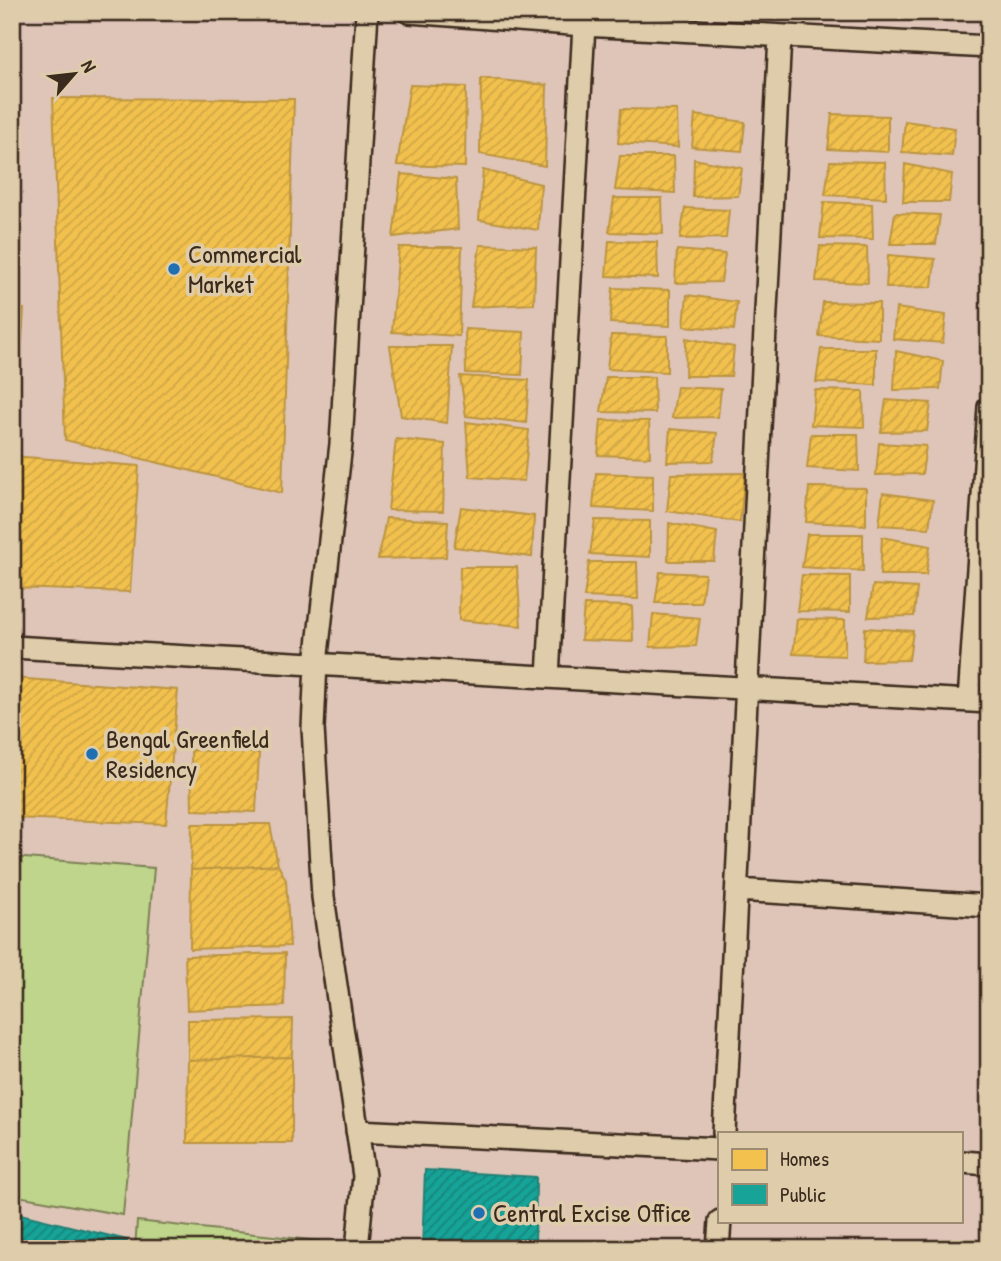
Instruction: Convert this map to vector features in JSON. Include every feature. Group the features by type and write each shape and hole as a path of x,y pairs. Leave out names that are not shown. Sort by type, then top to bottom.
{"street":[{"path":"357,1249 364,1176 323,897 313,728 316,663 341,444 367,12"},
{"path":"409,12 584,25 692,21 780,36 989,47"},
{"path":"548,677 584,25"},
{"path":"724,1132 780,36"},
{"path":"12,648 979,701 989,407"},
{"path":"737,890 989,906"},
{"path":"357,1132 718,1149"},
{"path":"962,1162 989,1164"},
{"path":"718,1249 720,1222"}],"green space":[{"path":"12,857 154,868 123,1215 12,1195"},
{"path":"137,1221 319,1241 320,1249 135,1249"}],"building: Homes":[{"path":"481,78 547,85 545,166 480,154"},
{"path":"410,85 466,87 465,167 397,165"},
{"name":"Commercial Market","path":"53,98 294,99 282,493 65,440"},
{"path":"621,109 677,110 678,147 618,143"},
{"path":"832,114 888,116 888,152 828,149"},
{"path":"695,115 745,122 742,151 692,147"},
{"path":"905,121 955,128 952,156 902,152"},
{"path":"620,156 674,156 675,193 615,190"},
{"path":"694,159 742,168 738,196 693,197"},
{"path":"830,161 885,162 886,198 825,195"},
{"path":"905,164 952,174 949,202 903,202"},
{"path":"483,170 541,184 538,230 479,220"},
{"path":"401,174 456,179 458,229 393,237"},
{"path":"614,198 662,198 663,234 609,232"},
{"path":"824,202 872,204 873,239 820,238"},
{"path":"685,208 729,210 726,238 680,239"},
{"path":"895,213 940,215 936,244 890,244"},
{"path":"609,241 657,242 658,278 606,276"},
{"path":"480,245 536,247 534,304 471,307"},
{"path":"820,246 867,247 868,283 816,281"},
{"path":"399,247 462,247 459,336 392,332"},
{"path":"677,250 725,254 721,282 675,283"},
{"path":"888,255 935,259 932,287 886,288"},
{"path":"613,288 670,290 670,326 610,323"},
{"path":"687,295 737,302 734,330 684,326"},
{"path":"823,302 879,303 879,339 819,336"},
{"path":"896,308 946,315 943,343 893,339"},
{"path":"12,309 24,309 16,438 12,438"},
{"path":"465,329 524,332 522,375 466,373"},
{"path":"611,335 667,336 667,372 607,369"},
{"path":"686,338 734,347 731,376 685,376"},
{"path":"390,346 452,346 447,423 401,416"},
{"path":"821,349 876,349 876,385 816,382"},
{"path":"896,351 943,361 940,389 894,390"},
{"path":"460,376 529,380 526,423 466,416"},
{"path":"606,377 654,377 655,413 601,412"},
{"path":"677,387 721,389 718,417 672,418"},
{"path":"815,390 863,391 864,427 811,425"},
{"path":"886,400 931,403 927,431 881,432"},
{"path":"601,420 649,421 650,457 598,455"},
{"path":"466,422 529,430 524,481 470,477"},
{"path":"670,429 717,433 713,461 667,462"},
{"path":"811,434 858,434 859,471 807,468"},
{"path":"396,439 445,444 443,511 388,510"},
{"path":"879,443 926,446 922,474 876,475"},
{"path":"12,456 139,466 130,592 12,588"},
{"path":"596,473 653,475 653,511 593,508"},
{"path":"745,473 740,522 667,511 671,474"},
{"path":"809,487 866,488 866,525 806,522"},
{"path":"883,493 933,500 929,528 879,525"},
{"path":"461,507 534,516 532,557 454,547"},
{"path":"386,518 448,521 446,557 378,559"},
{"path":"595,520 650,521 650,557 590,554"},
{"path":"669,523 717,532 714,561 668,561"},
{"path":"807,534 863,534 863,571 802,567"},
{"path":"882,537 930,546 926,575 880,575"},
{"path":"589,562 637,562 638,599 584,597"},
{"path":"460,567 517,567 521,626 459,620"},
{"path":"660,572 705,574 701,603 655,603"},
{"path":"802,575 850,576 850,612 797,611"},
{"path":"873,585 917,588 914,616 868,617"},
{"path":"584,605 632,606 633,642 581,640"},
{"path":"653,614 700,618 696,646 650,647"},
{"path":"797,619 845,620 845,656 793,654"},
{"path":"865,628 913,631 909,660 863,661"},
{"name":"Bengal Greenfield Residency","path":"12,678 178,690 166,824 12,818"},
{"path":"191,750 259,753 256,812 192,810"},
{"path":"192,824 270,824 278,865 191,870"},
{"path":"278,865 286,880 290,946 190,949 191,870"},
{"path":"285,953 284,1006 187,1010 185,956"},
{"path":"293,1019 292,1057 188,1060 188,1020"},
{"path":"292,1057 292,1143 187,1143 188,1060"}],"building: Public":[{"name":"Central Excise Office","path":"425,1170 536,1177 535,1249 422,1249"},
{"path":"12,1212 127,1240 126,1249 12,1249"}],"place":[{"name":"Commercial Market","path":"174,269"},
{"name":"Bengal Greenfield Residency","path":"92,754"},
{"name":"Central Excise Office","path":"479,1213"}]}
